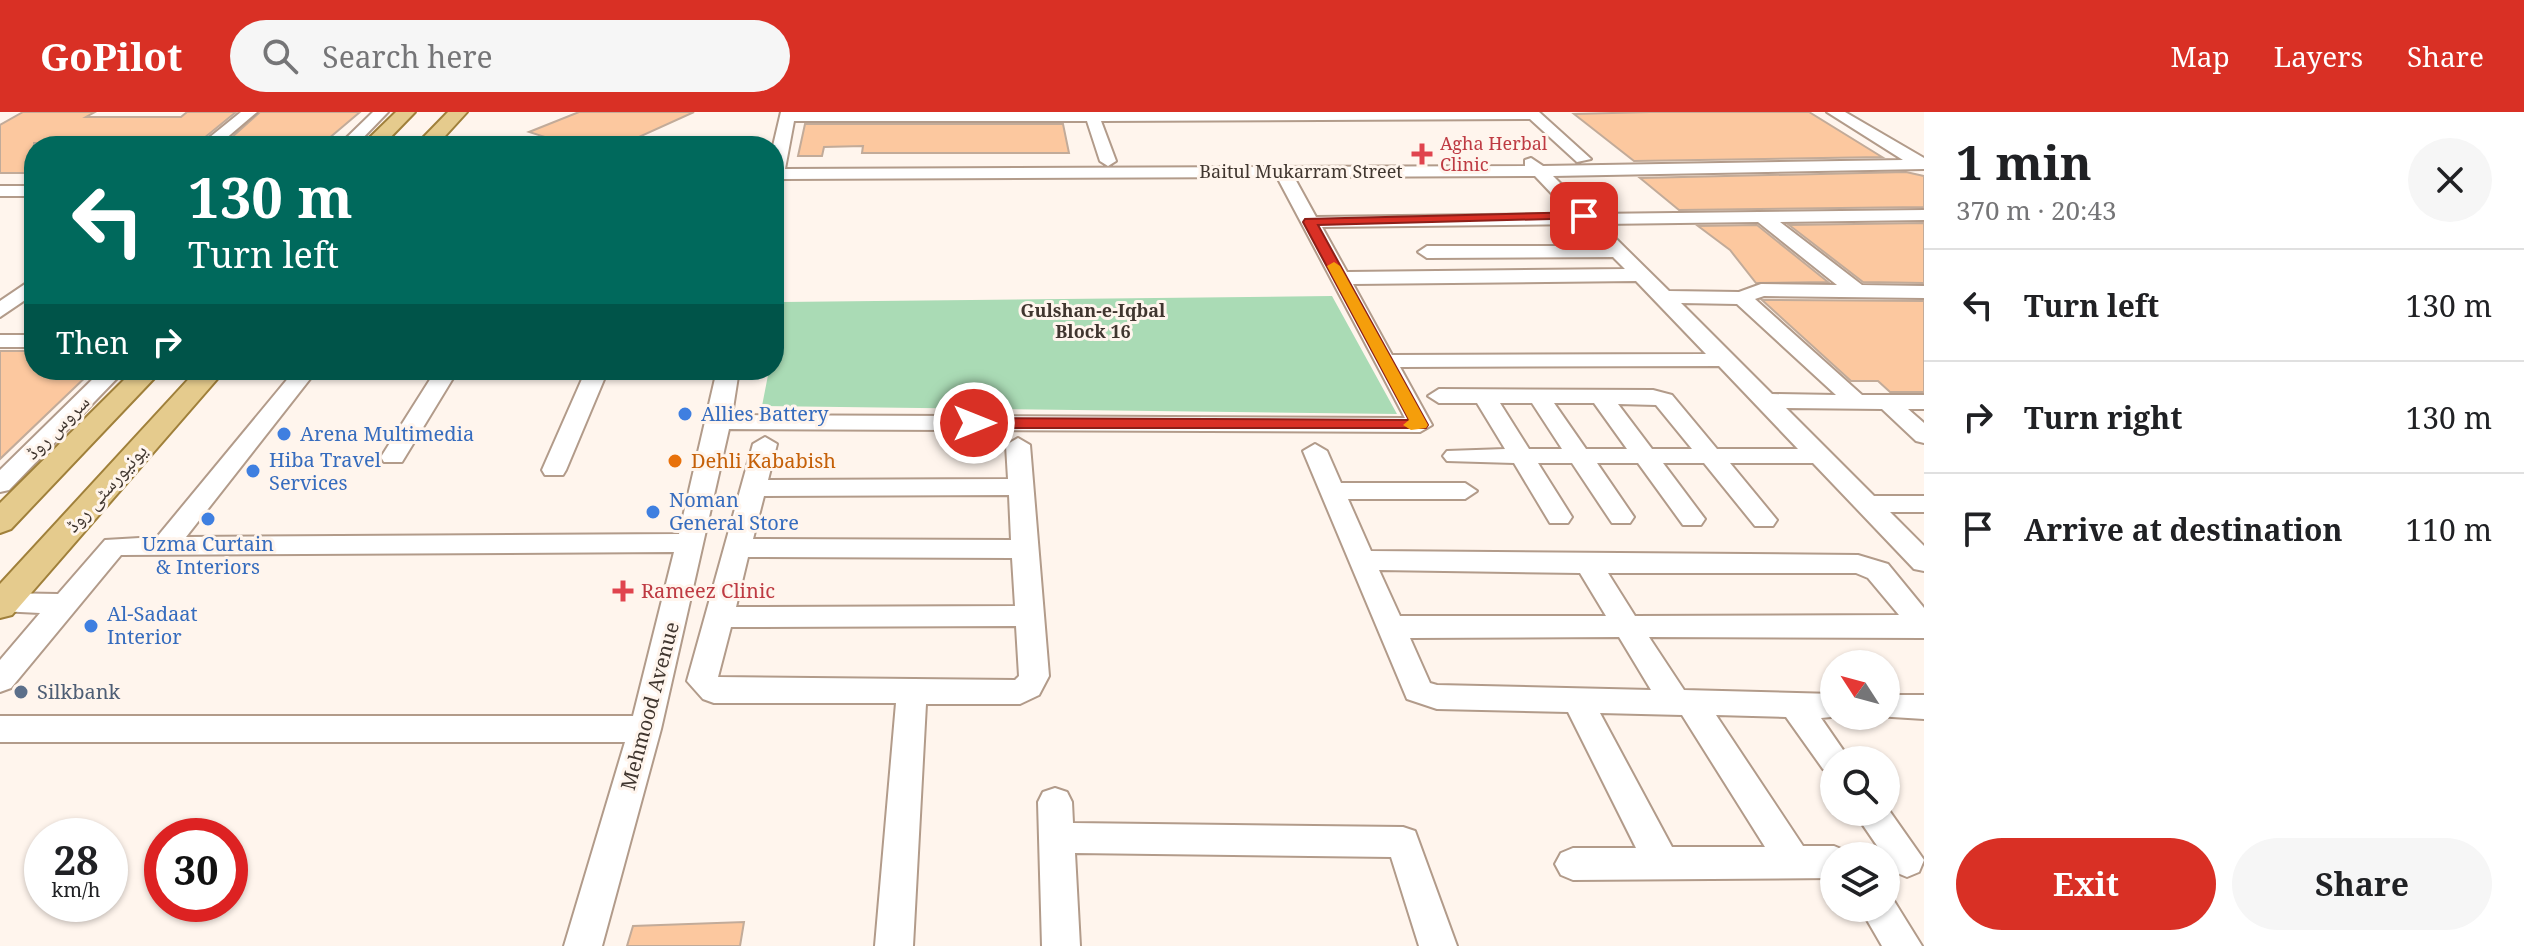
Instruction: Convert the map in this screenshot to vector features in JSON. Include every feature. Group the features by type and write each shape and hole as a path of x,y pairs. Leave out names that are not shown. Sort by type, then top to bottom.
{"main road":[{"path":"381,136 406,112"},
{"path":"435,136 458,112"},
{"path":"0,522 139,380"},
{"name":"یونیورسٹی روڈ","path":"2,604 203,380"}],"street":[{"path":"220,136 250,112"},
{"path":"356,136 381,112"},
{"path":"1834,112 1920,161"},
{"path":"782,136 787,115 1532,113 1583,159"},
{"path":"1092,114 1108,161"},
{"name":"Baitul Mukarram Street","path":"784,171 1108,161 1534,165 1583,159 1920,161"},
{"name":"Baitul Mukarram Street","path":"784,171 1283,172 1534,165 1920,161"},
{"path":"1534,165 1924,562"},
{"path":"719,422 1420,425 1283,172"},
{"path":"0,191 24,191"},
{"path":"1310,222 1584,216 1924,215"},
{"path":"1761,216 1858,292"},
{"path":"1427,252 1618,251"},
{"path":"1340,278 1641,275"},
{"path":"1664,297 1742,298 1761,290 1924,292"},
{"path":"0,311 24,292"},
{"path":"1742,298 1857,402"},
{"path":"0,341 24,341"},
{"path":"1385,361 1725,360"},
{"name":"سروس روڈ","path":"0,484 104,380"},
{"path":"164,546 298,380"},
{"path":"393,457 441,380"},
{"path":"554,470 593,380"},
{"name":"Mehmood Avenue","path":"583,946 645,729 691,543 726,380"},
{"path":"1439,396 1664,400 1764,520"},
{"path":"1484,396 1559,517"},
{"path":"1538,396 1621,517"},
{"path":"1601,397 1692,519"},
{"path":"1765,401 1924,402"},
{"path":"1888,402 1924,436"},
{"path":"765,444 702,681 714,691 1020,692 1028,687 1034,676 1018,445"},
{"path":"1315,451 1418,691 1437,697 1579,703 1820,706"},
{"path":"1455,456 1821,456"},
{"path":"754,488 1020,487"},
{"path":"1332,491 1465,491"},
{"path":"1867,504 1924,504"},
{"path":"0,680 114,546 691,543"},
{"path":"738,548 1025,549"},
{"path":"1361,560 1869,566 1878,571 1924,626"},
{"path":"1588,564 1627,627 1794,862"},
{"path":"2,604 65,604"},
{"path":"720,617 1029,616"},
{"path":"1390,627 1924,626"},
{"path":"894,946 912,691"},
{"path":"1579,703 1662,863"},
{"path":"1795,706 1824,746"},
{"path":"0,729 645,729"},
{"path":"1055,802 1061,946"},
{"path":"1881,826 1906,861"},
{"path":"1056,838 1403,842 1438,946"},
{"path":"1573,864 1820,862"},
{"path":"1887,922 1903,946"}],"green space":[{"path":"1332,296 1397,414 762,406 767,380 784,380 784,302"}],"building":[{"path":"23,112 95,112 86,117 181,117 187,112 236,112 207,136 24,136 24,173 0,173 0,125"},
{"path":"260,112 360,112 332,136 233,136"},
{"path":"579,112 694,112 641,136 542,136 529,132"},
{"path":"1809,112 1882,157 1634,161 1574,114"},
{"path":"805,124 1063,124 1069,153 862,153 863,146 824,147 822,156 798,156"},
{"path":"1906,172 1924,176 1924,207 1679,210 1640,178"},
{"path":"1924,223 1924,283 1863,282 1789,225"},
{"path":"1757,225 1828,282 1756,283 1730,250 1698,226"},
{"path":"1762,300 1924,301 1924,392 1890,392 1878,381 1851,381"},
{"path":"0,351 24,351 24,380 83,380 0,459"},
{"path":"744,922 740,946 627,946 633,926"}],"slow traffic":[{"path":"1334,266 1420,425 1411,425"}],"place":[{"name":"Agha Herbal Clinic","path":"1422,154"},
{"name":"Allies Battery","path":"685,414"},
{"name":"Arena Multimedia","path":"284,434"},
{"name":"Dehli Kababish","path":"675,461"},
{"name":"Hiba Travel Services","path":"253,471"},
{"name":"Noman General Store","path":"653,512"},
{"name":"Uzma Curtain & Interiors","path":"208,519"},
{"name":"Rameez Clinic","path":"623,591"},
{"name":"Al-Sadaat Interior","path":"91,626"},
{"name":"Silkbank","path":"21,692"}],"district":[{"name":"Gulshan-e-Iqbal Block 16","path":"1093,321"}],"route":[{"path":"974,423 1420,425 1310,222 1584,216"}]}
